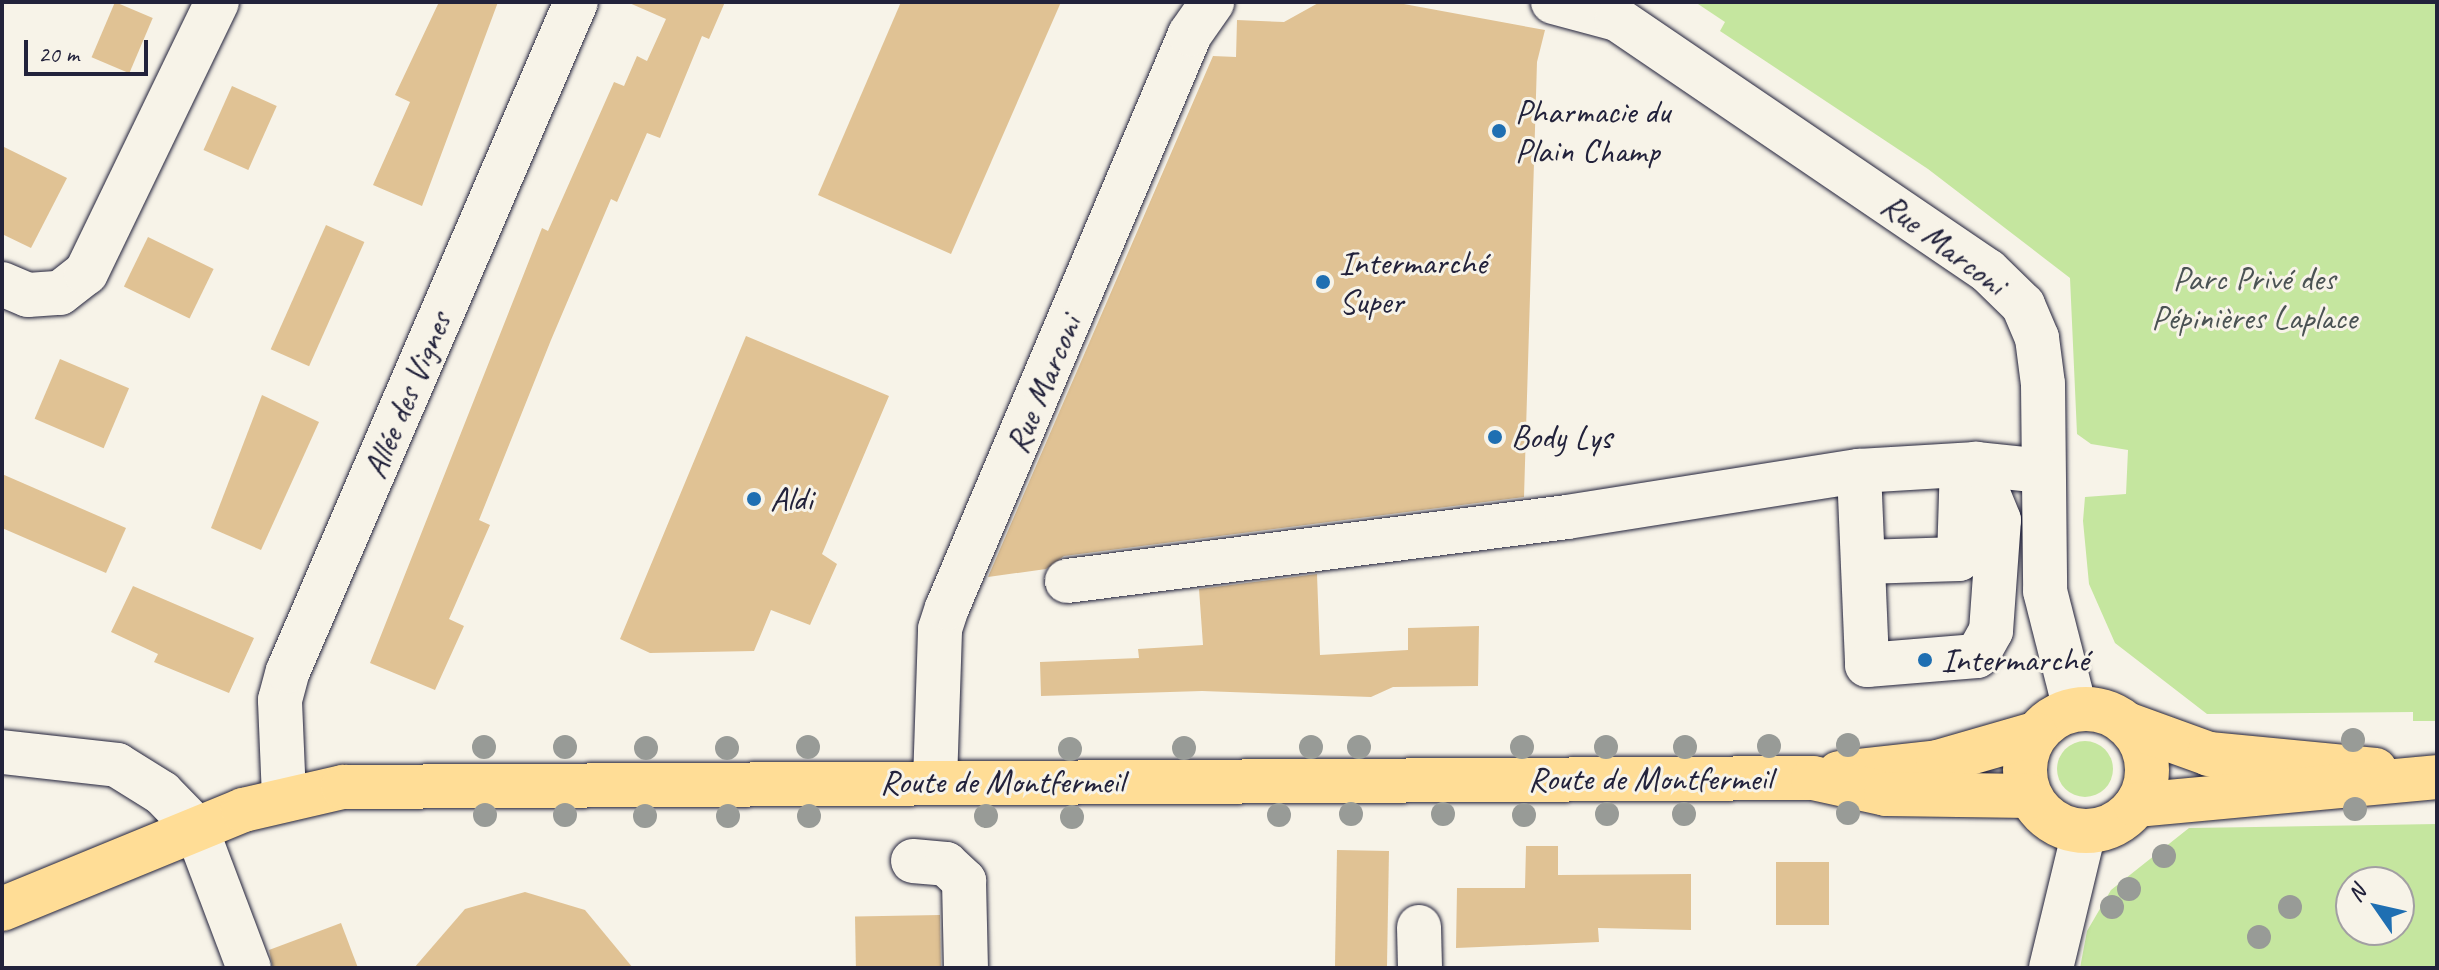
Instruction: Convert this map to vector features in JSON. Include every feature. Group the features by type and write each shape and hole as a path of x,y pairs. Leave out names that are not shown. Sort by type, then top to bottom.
{"main road":[{"path":"2129,725 2147,764 2136,805 2122,820 2084,832 2052,821 2030,796 2026,754 2035,734 2075,709 2095,708 2129,725 2209,754 2336,763 2423,777"},
{"name":"Route de Montfermeil","path":"2,909 196,828 284,797 435,783 1813,778 1877,764 1938,762 2035,734"},
{"path":"2136,805 2227,793 2334,792 2423,777"},
{"name":"Route de Montfermeil","path":"1813,778 1886,794 2030,796"}],"street":[{"path":"2,284 28,295 60,293 86,273 217,2"},
{"name":"Allée des Vignes","path":"284,797 279,723 288,671 576,2"},
{"name":"Rue Marconi","path":"935,782 947,608 1190,34 1212,2"},
{"name":"Rue Marconi","path":"1553,2 1617,19 2005,285 2037,338 2045,591 2075,709"},
{"path":"1067,581 1567,517 1859,471 1969,465 2043,471"},
{"path":"1863,562 1959,559 1969,465"},
{"path":"1859,471 1867,665 1977,656 1991,631 1999,520 1969,465"},
{"path":"2,752 117,765 162,793 196,828 249,968"},
{"path":"2051,968 2084,832"},
{"path":"913,861 946,864 964,881 966,968"}],"green space":[{"name":"Parc Privé des Pépinières Laplace","path":"1695,2 2437,2 2437,721 2413,721 2413,712 2207,714 2115,643 2089,584 2083,521 2085,497 2126,494 2128,450 2091,444 2077,434 2070,278 1928,169 1720,31 1725,22"},
{"path":"2085,741 2105,749 2113,769 2105,789 2085,797 2065,789 2057,769 2065,749"},
{"path":"2437,824 2437,968 2080,968 2087,931 2111,890 2189,828"}],"building":[{"path":"115,2 153,18 129,73 92,57"},
{"path":"439,2 498,2 422,206 373,185 410,102 395,95"},
{"path":"627,2 725,2 709,39 702,36 660,138 647,133 617,202 611,199 551,340 479,520 490,525 449,619 464,626 435,690 370,663 542,228 548,231 614,82 624,86 637,56 647,61 666,19"},
{"path":"901,2 1061,2 951,254 818,195"},
{"name":"Intermarché Super","path":"1320,2 1393,2 1545,30 1537,62 1524,497 1064,556 1046,569 988,577 1213,56 1236,57 1237,20 1284,22"},
{"path":"232,86 277,106 248,170 204,150"},
{"path":"2,146 67,178 31,248 2,234"},
{"path":"326,225 364,242 309,366 271,349"},
{"path":"148,237 214,269 190,318 124,286"},
{"path":"746,336 889,396 822,554 837,564 810,625 771,610 754,651 650,653 620,639"},
{"path":"60,359 129,388 104,448 35,419"},
{"path":"262,395 319,422 261,550 211,528"},
{"path":"2,474 126,528 106,573 2,528"},
{"path":"1317,574 1320,655 1408,650 1408,628 1479,626 1478,686 1393,687 1371,697 1202,691 1041,696 1040,662 1139,658 1138,649 1203,645 1199,589"},
{"path":"133,586 254,638 229,693 154,662 158,654 111,632"},
{"path":"1526,846 1558,846 1558,875 1691,874 1691,930 1598,928 1599,942 1456,948 1457,888 1525,888"},
{"path":"1337,850 1389,851 1387,968 1335,968"},
{"path":"1776,862 1829,862 1829,925 1776,925"},
{"path":"525,892 585,910 633,968 414,968 465,909"},
{"path":"940,915 941,968 856,968 855,916"},
{"path":"341,923 358,968 273,968 269,950"}],"place":[{"name":"Pharmacie du Plain Champ","path":"1499,131"},
{"name":"Intermarché Super","path":"1323,282"},
{"name":"Body Lys","path":"1495,437"},
{"name":"Aldi","path":"754,499"},
{"name":"Intermarché","path":"1925,660"}]}
